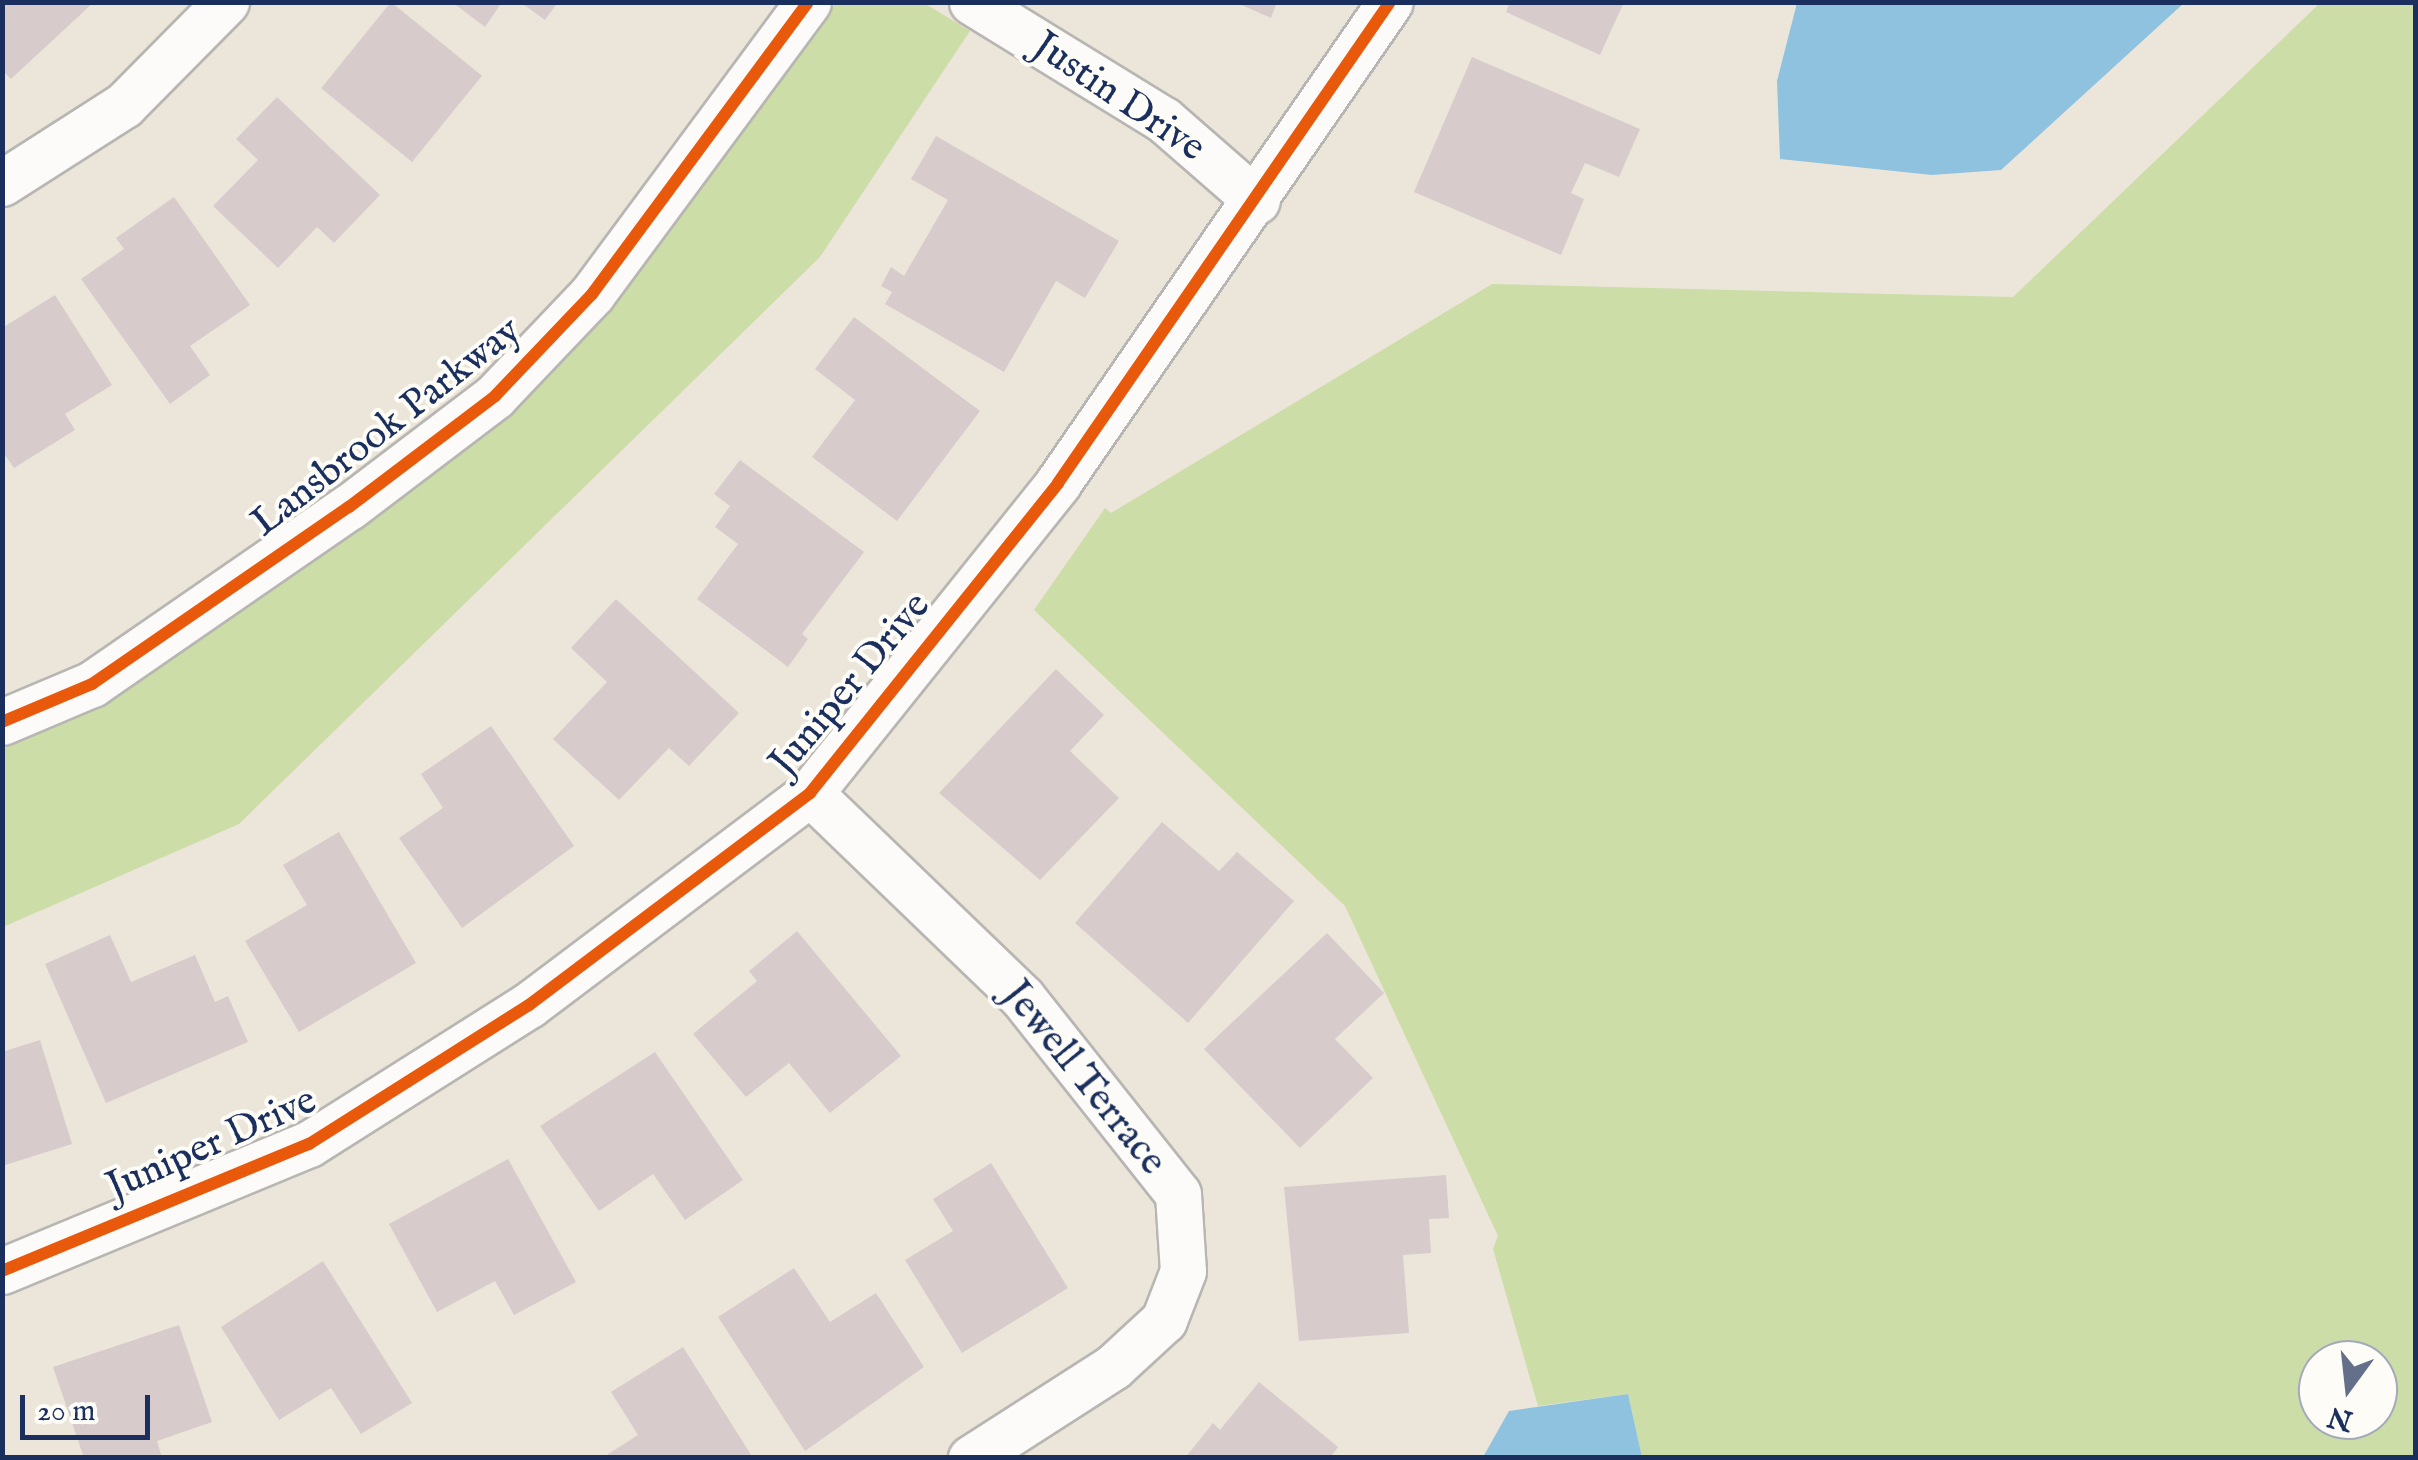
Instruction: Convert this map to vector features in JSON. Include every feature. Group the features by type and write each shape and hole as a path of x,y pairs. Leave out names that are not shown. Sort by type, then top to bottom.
{"street":[{"path":"2,183 124,106 226,2"},
{"name":"Lansbrook Parkway","path":"2,722 92,684 349,507 495,396 592,294 808,2"},
{"name":"Justin Drive","path":"972,2 1164,120 1258,201"},
{"name":"Juniper Drive","path":"2,1271 309,1144 529,1005 810,793 1058,483 1258,201 1390,2"},
{"name":"Jewell Terrace","path":"810,793 1022,998 1178,1194 1183,1272 1164,1320 1113,1368 971,1458"}],"green space":[{"path":"836,3 924,3 970,31 820,257 239,824 3,927 3,749 99,707 361,527 507,416 609,310"},
{"path":"2320,3 2415,3 2415,1457 1642,1457 1628,1394 1538,1406 1493,1249 1498,1236 1345,906 1034,610 1105,508 1111,513 1492,284 2013,297"}],"water":[{"path":"1797,2 2184,3 2001,170 1932,175 1780,159 1777,81"},
{"path":"1628,1394 1642,1457 1483,1457 1509,1411"}],"building":[{"path":"2,2 94,2 11,79 2,70"},
{"path":"391,2 482,76 412,162 321,88"},
{"path":"452,2 502,2 485,27"},
{"path":"520,2 558,2 545,20"},
{"path":"1235,2 1277,2 1271,18"},
{"path":"1510,2 1624,2 1600,55 1506,12"},
{"path":"1472,57 1640,129 1619,177 1585,163 1571,193 1584,199 1561,255 1414,192"},
{"path":"277,97 380,195 334,243 317,227 278,268 213,206 258,160 236,139"},
{"path":"936,136 1119,241 1085,298 1056,281 1004,372 885,304 892,292 881,286 891,267 904,276 948,200 911,179"},
{"path":"174,197 250,305 190,346 210,375 170,404 81,279 124,249 116,238"},
{"path":"55,295 112,385 65,414 75,430 14,468 2,451 2,328"},
{"path":"854,317 980,411 897,521 812,457 855,400 815,369"},
{"path":"740,460 864,552 802,634 808,639 788,667 697,599 738,544 715,527 730,506 714,494"},
{"path":"616,599 739,713 689,766 669,748 619,800 553,739 607,682 571,648"},
{"path":"1056,669 1104,715 1070,751 1119,798 1040,880 939,793"},
{"path":"491,726 574,846 462,928 399,838 443,808 421,774"},
{"path":"1162,822 1219,871 1237,852 1294,901 1188,1023 1075,923"},
{"path":"339,832 416,963 299,1032 245,941 307,905 283,865"},
{"path":"797,931 901,1056 830,1113 789,1063 746,1097 693,1034 757,981 749,971"},
{"path":"1327,933 1384,993 1335,1039 1373,1078 1300,1148 1204,1049"},
{"path":"110,935 131,982 195,955 215,1002 228,996 248,1042 106,1103 45,964"},
{"path":"40,1040 72,1144 2,1166 2,1052"},
{"path":"655,1052 743,1180 685,1220 653,1174 599,1211 540,1126"},
{"path":"508,1159 576,1282 514,1315 495,1281 437,1312 389,1224"},
{"path":"991,1163 1068,1288 962,1353 905,1260 953,1231 933,1199"},
{"path":"1446,1175 1449,1218 1429,1219 1431,1253 1403,1255 1409,1333 1299,1341 1284,1187"},
{"path":"323,1261 412,1403 361,1434 331,1388 279,1420 221,1327"},
{"path":"794,1268 830,1322 876,1293 924,1367 805,1451 718,1317"},
{"path":"179,1325 212,1422 157,1441 162,1458 84,1458 53,1367"},
{"path":"683,1347 753,1458 602,1458 638,1435 611,1392"},
{"path":"1259,1382 1338,1447 1330,1458 1185,1458 1213,1423 1220,1430"}],"cycle path":[{"path":"2,722 92,684 349,507 495,396 592,294 808,2"},
{"path":"2,1271 309,1144 529,1005 810,793 1058,483 1390,2"}]}
